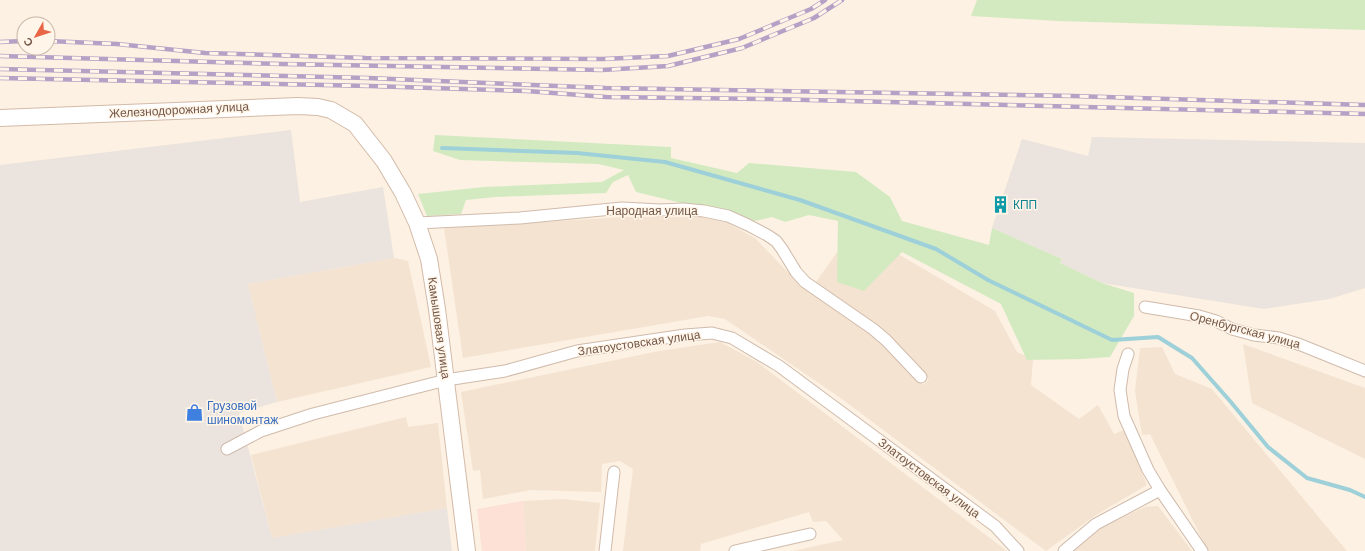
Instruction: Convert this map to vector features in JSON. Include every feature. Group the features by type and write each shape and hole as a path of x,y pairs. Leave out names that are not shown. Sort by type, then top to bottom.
{"main road":[{"name":"Железнодорожная улица","path":"0,118 298,106 318,107 331,110 355,124"},
{"name":"Камышовая улица","path":"355,124 384,160 403,193 417,223 429,259 437,309 467,551"}],"street":[{"name":"Народная улица","path":"417,223 520,218 622,208 660,210 683,208 728,216 748,225 776,241 796,272 805,282 882,336 921,377"},
{"name":"Оренбургская улица","path":"1145,307 1200,316 1216,321 1232,330 1254,335 1279,338 1301,345 1365,371"},
{"name":"Златоустовская улица","path":"227,450 261,432 313,414 446,380 505,371 577,351 685,335 712,333 732,338 779,366 995,526 1018,551"},
{"path":"1128,354 1123,369 1120,390 1124,416 1148,470 1202,551"},
{"path":"605,551 614,472"},
{"path":"1064,551 1096,524 1160,490"},
{"path":"736,551 810,534"}],"shaded area":[{"path":"291,130 300,202 383,187 394,258 248,284 277,402 239,413 272,538 447,508 452,551 0,551 0,165"},
{"path":"1092,137 1365,143 1365,288 1329,299 1264,309 1102,283 1060,263 1062,259 992,228 1022,139 1088,156"},
{"path":"625,217 716,217 755,238 802,287 875,334 923,385 929,380 887,335 816,282 854,228 995,311 1017,352 1033,359 1031,385 1079,419 1098,405 1114,434 1124,430 1147,485 1096,515 1046,551 839,397 725,319 708,316 463,358 444,228"},
{"path":"394,258 408,261 431,367 277,402 248,284"},
{"path":"720,342 757,362 1007,551 793,551 843,540 826,521 813,522 809,512 701,544 700,551 623,551 633,469 620,461 602,464 601,492 531,490 483,499 480,470 473,471 461,392 659,351"},
{"path":"1243,344 1365,388 1365,459 1252,403"},
{"path":"1162,347 1175,374 1212,389 1347,551 1208,551 1150,434 1142,435 1135,391 1140,348"},
{"path":"406,417 408,427 438,423 447,508 272,538 251,455"},
{"path":"563,499 600,503 595,551 526,551 523,501"},
{"path":"523,501 526,551 482,551 477,509"},
{"path":"1158,506 1192,551 1071,551 1105,525 1145,507"}],"green space":[{"path":"977,0 1365,0 1365,30 1058,21 971,16"},
{"path":"435,135 671,147 671,158 737,173 749,163 856,172 890,197 902,221 989,245 992,228 1062,259 1060,263 1102,283 1134,293 1134,316 1110,357 1027,360 1001,304 902,252 864,291 837,282 838,221 809,215 785,222 772,217 755,221 636,192 628,175 613,182 606,193 495,197 466,200 461,214 427,216 418,194 484,187 602,182 624,170 598,164 460,160 433,151"}],"waterway":[{"path":"442,148 577,153 665,162 800,200 936,249 988,280 1112,340 1158,337 1192,358 1268,447 1307,478 1350,490 1365,497"}],"railway":[{"path":"56,41 117,44 205,53 366,58 603,59 668,56 739,39 811,9 825,0"},
{"path":"0,56 282,64 602,70 668,66 742,48 814,18 842,0"},
{"path":"0,42 16,41"},
{"path":"0,69 368,78 606,88 1073,96 1365,105"},
{"path":"0,78 370,86 527,91 606,97 768,99 1365,114"}],"place":[{"name":"КПП","path":"1000,205"},
{"name":"Грузовой шиномонтаж","path":"194,413"}]}
